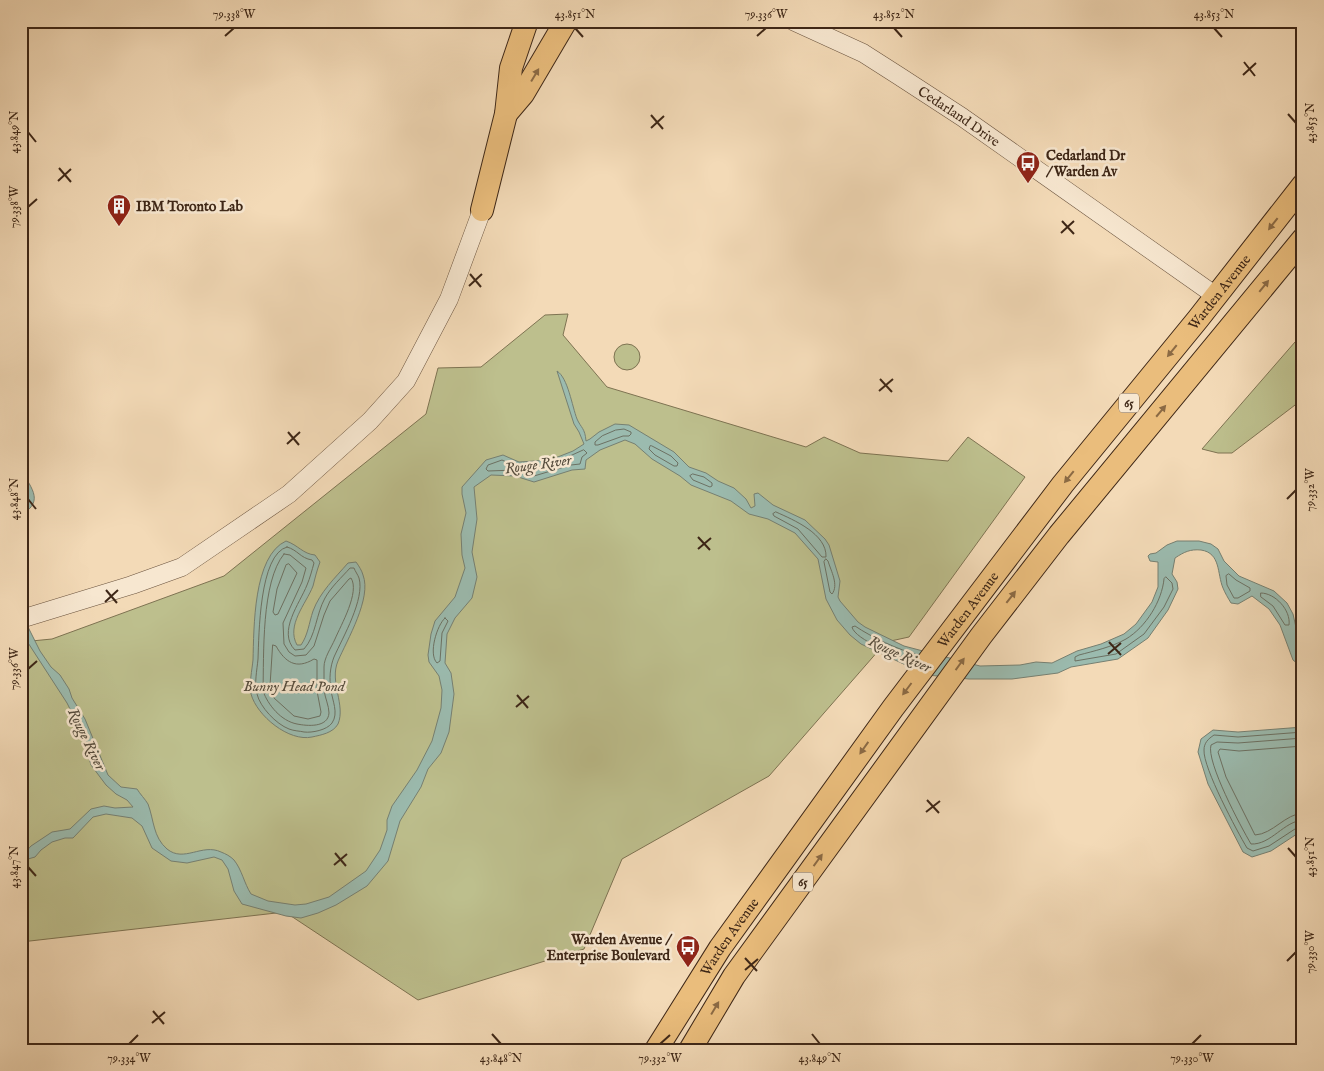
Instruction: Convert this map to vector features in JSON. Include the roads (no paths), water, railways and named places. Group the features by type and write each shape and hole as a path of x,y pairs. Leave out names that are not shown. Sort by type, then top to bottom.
{"main road":[{"path":"506,114 524,94 566,21"},
{"path":"524,29 535,45 552,47"},
{"path":"482,210 506,114 511,68 524,29"},
{"name":"Warden Avenue","path":"661,1042 720,948 892,708 1063,484 1303,186"},
{"name":"Warden Avenue","path":"689,1050 734,976 981,636 1059,535 1303,239"},
{"path":"661,1042 689,1050"}],"street":[{"name":"Cedarland Drive","path":"793,21 863,53 899,76 962,117 1216,296"},
{"path":"21,619 132,585 182,567 289,494 370,420 406,381 449,299 482,210"}],"water":[{"name":"Rouge River","path":"557,371 567,386 577,419 585,433 586,441 615,424 629,425 674,452 689,467 706,473 734,488 746,499 751,508 755,506 754,494 758,493 773,505 805,520 829,545 840,581 838,597 840,601 858,622 865,627 904,646 980,666 1020,665 1036,662 1052,663 1077,651 1101,644 1124,634 1136,624 1152,602 1158,587 1158,562 1150,561 1148,556 1177,541 1199,541 1211,544 1218,549 1224,561 1239,576 1274,591 1287,603 1293,614 1303,651 1303,664 1298,664 1293,660 1280,625 1269,609 1252,596 1238,604 1231,603 1223,588 1217,565 1212,555 1201,550 1194,550 1187,551 1175,558 1172,574 1177,582 1178,589 1168,610 1148,638 1118,659 1071,667 1058,673 1012,679 969,679 927,675 861,644 850,635 837,620 826,599 818,559 795,533 768,519 749,514 731,501 691,485 652,459 635,444 625,440 600,450 586,460 585,469 572,470 534,482 515,476 491,475 474,487 477,519 472,552 477,577 472,598 455,618 447,634 445,663 451,673 454,694 449,732 441,753 428,769 421,787 400,821 388,861 367,886 336,905 301,918 286,916 242,904 234,891 228,869 222,860 214,857 187,863 171,861 152,848 142,826 132,818 106,814 93,817 73,838 52,842 35,857 28,859 21,869 21,857 31,846 52,832 70,829 91,809 104,806 115,808 133,807 127,800 116,794 106,785 91,765 81,731 67,703 21,632 21,613 40,651 69,689 72,698 85,719 108,775 121,787 137,789 148,804 156,834 167,849 173,853 180,854 207,850 223,853 231,857 237,864 251,894 268,901 295,905 306,904 329,897 366,871 380,850 392,806 417,770 432,741 441,708 442,690 439,676 429,662 428,655 435,621 455,597 465,568 461,534 466,513 462,487 486,460 503,455 519,462 550,460 573,451 584,444 574,424"},
{"path":"21,468 31,487 34,498 33,504 21,515"},
{"name":"Bunny Head Pond","path":"286,541 307,553 315,555 320,562 313,586 295,622 294,637 297,645 301,645 307,633 313,611 320,598 348,563 356,562 362,572 365,584 357,619 336,669 335,677 340,709 338,724 330,732 312,737 294,735 275,726 260,711 254,702 250,690 255,612 261,577 267,561 275,549"},
{"path":"1303,727 1303,830 1271,851 1252,857 1243,852 1208,784 1198,752 1201,739 1213,730 1238,732"}],"place":[{"name":"Cedarland Dr / Warden Av","path":"1028,184"},
{"name":"IBM Toronto Lab","path":"119,227"},
{"name":"Warden Avenue / Enterprise Boulevard","path":"688,968"}]}
